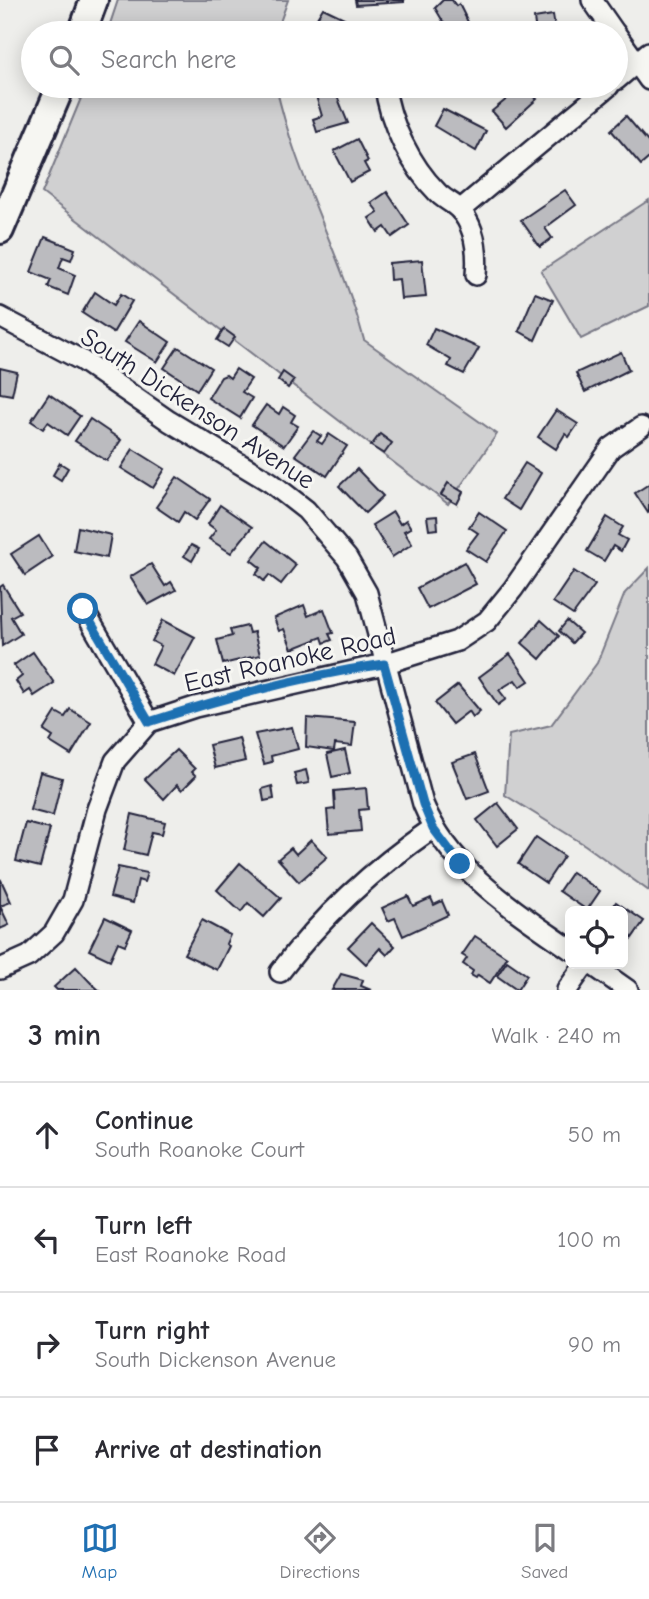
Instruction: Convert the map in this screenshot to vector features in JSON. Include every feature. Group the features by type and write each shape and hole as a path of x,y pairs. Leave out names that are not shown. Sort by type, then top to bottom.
{"main road":[{"path":"86,21 94,0"},
{"path":"0,230 56,98"}],"street":[{"path":"592,0 607,21"},
{"path":"628,44 643,57 649,80"},
{"path":"628,70 643,57"},
{"path":"386,98 409,153 437,192 460,210 472,231 478,251 476,275"},
{"path":"460,210 595,98"},
{"name":"South Dickenson Avenue","path":"0,317 81,360 169,421 270,482 306,510 347,558 367,593 423,804 433,828 460,864 500,900 565,946"},
{"name":"East Roanoke Road","path":"149,722 195,707 353,668 384,664 449,645 487,621 611,447 641,427"},
{"path":"0,970 29,957 54,933 73,900 97,809 115,761 149,722 83,609"},
{"path":"280,972 332,909 362,881 433,828"},
{"path":"567,990 582,969"},
{"path":"599,969 628,990"}],"shaded area":[{"path":"118,0 288,0 280,21 111,21"},
{"path":"81,98 279,98 295,151 343,276 364,340 497,434 448,504 42,193"},
{"path":"649,200 649,306 581,339 541,271"},
{"path":"649,568 649,891 585,845 505,795 509,735 551,725 597,663 625,593"}],"building":[{"path":"355,0 404,0 404,2 356,5"},
{"path":"443,0 452,0 456,6 459,4 468,21 443,21 435,8"},
{"path":"323,8 344,18 342,21 320,21 317,18"},
{"path":"553,15 554,21 534,21 534,18"},
{"path":"317,98 338,98 348,123 317,132 313,119 322,116"},
{"path":"508,98 537,99 506,127 492,111"},
{"path":"443,109 486,131 476,151 434,126"},
{"path":"626,116 649,143 649,158 641,165 611,130"},
{"path":"357,139 368,161 364,163 369,172 350,182 334,151"},
{"path":"565,190 576,205 545,228 552,238 540,247 521,220"},
{"path":"387,192 409,225 392,237 385,227 378,232 369,218 378,212 371,203"},
{"path":"45,237 75,249 71,260 63,257 59,268 75,275 68,295 48,287 51,280 31,272"},
{"path":"422,260 426,297 401,299 399,279 390,280 389,263"},
{"path":"95,292 114,305 121,294 132,301 113,333 82,313"},
{"path":"535,293 553,300 535,340 519,331"},
{"path":"139,321 170,342 157,362 125,342"},
{"path":"434,328 479,348 464,374 448,366 451,360 426,345"},
{"path":"224,329 235,337 228,347 217,340"},
{"path":"178,347 211,368 197,390 164,368"},
{"path":"621,352 629,370 585,392 576,373"},
{"path":"0,368 17,372 12,395 0,393"},
{"path":"236,369 251,379 242,392 252,398 240,418 208,398 221,377 226,375 230,378"},
{"path":"283,372 294,380 288,388 278,380"},
{"path":"49,394 80,416 67,435 48,422 43,429 31,421"},
{"path":"266,405 279,414 283,407 295,415 291,422 298,426 284,446 252,425"},
{"path":"556,410 578,424 569,437 565,434 556,449 538,437"},
{"path":"90,419 121,440 107,461 75,441"},
{"path":"313,431 321,436 317,441 322,444 329,434 347,446 327,476 295,455"},
{"path":"380,434 392,443 384,454 371,446"},
{"path":"133,449 165,469 153,488 121,468"},
{"path":"60,463 68,468 61,480 53,475"},
{"path":"525,463 541,473 519,510 502,499"},
{"path":"357,469 383,496 365,513 339,486"},
{"path":"177,477 210,499 195,520 184,512 178,522 156,507"},
{"path":"448,483 463,492 457,504 441,495"},
{"path":"649,484 649,512 648,513 635,493"},
{"path":"220,505 252,527 231,553 209,539 216,530 208,524"},
{"path":"393,512 400,524 406,520 411,528 404,531 412,544 392,557 372,525"},
{"path":"479,512 507,531 486,562 466,549 478,533 469,527"},
{"path":"437,516 438,529 429,530 427,517"},
{"path":"607,517 623,527 618,535 627,540 621,551 613,546 604,561 587,551"},
{"path":"78,527 111,535 107,558 74,551"},
{"path":"39,536 52,557 25,575 11,554"},
{"path":"266,541 296,565 281,584 269,575 264,581 256,574 261,568 251,560"},
{"path":"191,545 199,549 192,561 184,556"},
{"path":"464,562 476,584 428,609 417,588"},
{"path":"151,564 165,586 171,582 176,590 148,605 130,577"},
{"path":"574,571 595,585 573,615 553,602"},
{"path":"3,585 20,612 11,617 21,634 2,646 0,587"},
{"path":"304,605 308,616 324,609 333,633 329,634 332,640 324,643 322,637 292,649 284,629 279,631 274,618"},
{"path":"163,620 195,637 174,676 152,664 161,646 152,641"},
{"path":"541,620 559,636 540,659 522,643"},
{"path":"567,621 581,633 572,643 559,631"},
{"path":"247,626 249,633 254,632 260,655 223,664 217,640 232,636 230,630"},
{"path":"33,652 54,683 34,696 30,690 24,694 16,681 22,676 14,665"},
{"path":"510,654 529,681 520,687 515,680 499,690 506,699 498,705 479,677"},
{"path":"458,685 480,711 473,717 469,711 452,724 435,703"},
{"path":"70,709 91,722 71,755 50,742 53,737 44,731 56,712 65,717"},
{"path":"307,718 355,722 352,746 335,744 334,751 306,747"},
{"path":"292,727 298,749 271,756 272,762 264,764 255,734"},
{"path":"239,738 245,761 215,768 209,745"},
{"path":"176,750 195,769 192,772 196,776 182,790 177,785 164,799 145,779"},
{"path":"345,750 350,773 332,777 327,754"},
{"path":"475,754 489,791 467,799 452,762"},
{"path":"306,770 309,783 297,785 294,773"},
{"path":"40,772 62,778 53,816 30,810"},
{"path":"272,786 274,799 264,801 262,789"},
{"path":"366,788 368,809 359,810 361,831 329,834 327,810 335,809 334,791"},
{"path":"498,803 518,829 497,846 477,820"},
{"path":"132,814 165,822 162,834 152,832 146,855 124,850"},
{"path":"26,823 50,829 40,867 16,861"},
{"path":"536,837 564,856 546,883 518,864"},
{"path":"311,840 327,857 299,882 278,859 291,848 296,854"},
{"path":"240,863 281,898 264,917 248,903 241,912 217,890"},
{"path":"118,867 147,873 144,882 138,880 133,903 110,897"},
{"path":"572,872 600,891 590,906 581,906 559,891"},
{"path":"1,880 11,902 0,906 0,881"},
{"path":"408,896 413,906 431,898 434,905 442,901 448,915 403,936 395,918 388,921 382,908"},
{"path":"0,906 9,925 0,929"},
{"path":"628,910 644,921 630,941 628,940"},
{"path":"105,917 132,930 125,945 118,942 110,960 89,950"},
{"path":"202,920 230,935 226,944 229,946 217,970 184,954"},
{"path":"371,923 395,946 387,955 380,948 366,964 348,947"},
{"path":"475,936 507,957 490,983 478,975 476,978 471,975 473,971 463,964 467,958 462,955"},
{"path":"507,961 527,975 517,990 497,976"},
{"path":"76,967 99,990 57,990 54,987"},
{"path":"341,974 363,980 361,986 371,990 332,990"}],"route":[{"path":"83,609 149,722 195,707 353,668 384,664 423,804 433,828 460,864"}]}
